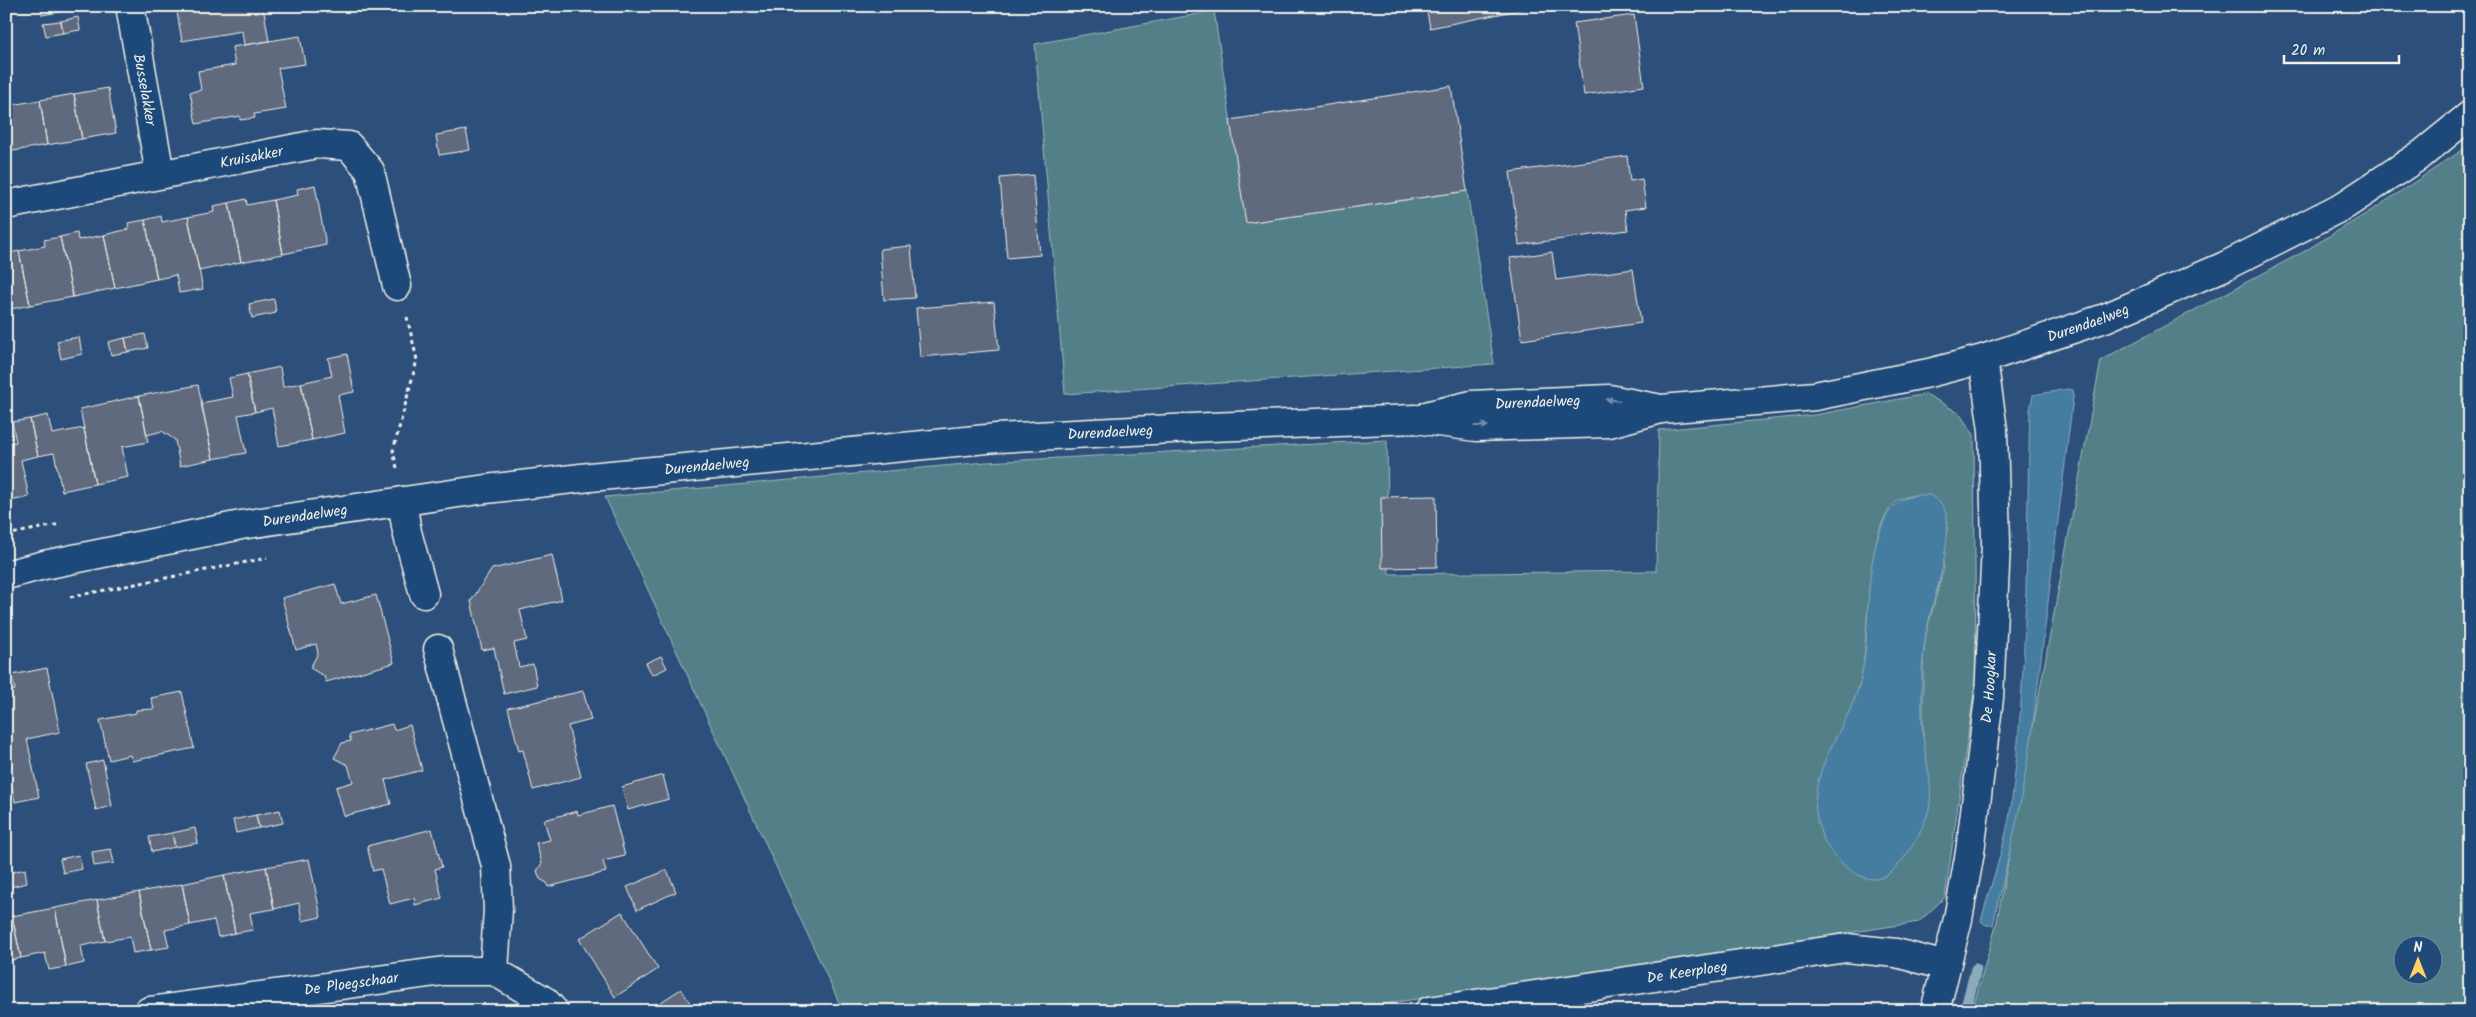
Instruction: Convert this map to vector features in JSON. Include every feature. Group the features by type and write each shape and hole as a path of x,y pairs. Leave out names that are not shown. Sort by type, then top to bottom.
{"street":[{"name":"Busselakker","path":"130,6 160,174"},
{"name":"Durendaelweg","path":"6,575 44,565 241,525 402,501 590,477 997,438 1415,419 1476,427 1609,423 1661,409 1816,396 1929,373 1983,359 2105,318 2224,266 2345,204 2422,154 2470,115"},
{"name":"Kruisakker","path":"6,205 317,144 349,146 370,171 397,286"},
{"name":"De Hoogkar","path":"1935,1011 1958,919 1970,852 1989,698 1995,605 1995,525 1993,430 1983,359"},
{"path":"402,501 407,532 424,594"},
{"path":"438,648 496,866 498,909 494,970 545,1001 554,1011"},
{"name":"De Keerploeg","path":"1429,1011 1846,948 1896,953 1946,966"},
{"name":"De Ploegschaar","path":"149,1011 444,970 494,970"}],"path":[{"path":"397,286 402,296 417,360 393,451 402,501"}],"green space":[{"path":"1214,11 1246,223 1467,191 1494,364 1065,394 1035,44"},
{"path":"2470,145 2470,1011 1972,1011 1996,926 2101,360 2303,252 2377,207"},
{"path":"1926,394 1959,413 1974,435 1976,678 1945,897 1919,922 1338,1011 843,1011 605,497 986,462 1387,440 1389,574 1656,571 1659,430 1815,415","holes":["1915,495 1944,567 1926,633 1923,659 1923,737 1928,776 1819,781 1823,768 1847,718 1861,679 1873,557 1886,514 1897,501"]}],"water":[{"path":"2068,389 2073,390 2073,398 2031,741 2018,815 1993,925 1986,925 1981,921 2002,850 2011,807 2017,758 2025,609 2030,410 2033,395"},
{"path":"1915,495 1930,495 1943,506 1947,517 1946,550 1926,633 1922,672 1922,728 1930,783 1930,801 1922,829 1900,863 1891,872 1873,879 1853,872 1828,847 1821,834 1817,820 1816,794 1825,760 1849,711 1861,678 1870,579 1877,540 1884,521 1893,507 1900,501"}],"building":[{"path":"40,6 58,6 59,12 42,15"},
{"path":"58,6 76,6 76,9 59,12"},
{"path":"176,6 263,6 269,41 244,45 242,31 182,41"},
{"path":"1426,6 1534,6 1534,7 1430,28"},
{"path":"1634,15 1644,86 1584,95 1574,23"},
{"path":"78,17 80,30 63,33 61,21"},
{"path":"61,21 63,33 46,36 43,23"},
{"path":"300,36 305,64 278,68 286,109 254,114 255,118 240,120 240,116 196,124 190,92 201,90 198,71 235,65 232,47"},
{"path":"1451,86 1467,191 1246,223 1230,120"},
{"path":"108,88 116,133 82,139 74,94"},
{"path":"74,94 82,139 47,145 40,100"},
{"path":"40,100 47,145 13,151 6,106"},
{"path":"6,112 13,151 6,152"},
{"path":"466,130 470,150 439,155 436,135"},
{"path":"1627,156 1630,181 1642,179 1646,207 1625,210 1628,230 1519,245 1510,172"},
{"path":"1033,175 1040,255 1007,258 1000,178"},
{"path":"315,185 326,245 283,254 273,200 298,195 297,189"},
{"path":"246,199 247,205 273,200 283,254 241,262 229,203"},
{"path":"229,203 241,262 199,271 188,217 214,212 213,206"},
{"path":"161,216 162,222 188,217 203,289 179,293 176,275 157,279 145,220"},
{"path":"145,220 157,279 115,288 104,235 129,229 128,223"},
{"path":"77,233 78,240 104,235 115,288 73,297 60,237"},
{"path":"60,237 73,297 30,305 19,251 45,246 44,240"},
{"path":"911,246 915,298 884,300 880,249"},
{"path":"19,251 30,305 6,310 6,254"},
{"path":"1552,252 1556,280 1633,269 1641,323 1522,340 1510,258"},
{"path":"274,299 276,313 252,318 249,304"},
{"path":"994,302 999,350 920,357 916,308"},
{"path":"145,334 148,348 128,352 125,338"},
{"path":"79,337 82,354 61,359 57,341"},
{"path":"125,338 128,352 111,355 108,342"},
{"path":"347,354 354,392 338,395 345,433 312,440 301,383 332,376 328,358"},
{"path":"280,367 283,387 301,383 312,440 279,446 272,408 255,412 247,374"},
{"path":"247,374 255,412 238,415 246,453 213,459 201,403 233,397 229,378"},
{"path":"198,385 213,459 180,466 175,440 162,431 147,435 139,396"},
{"path":"139,396 148,442 122,447 128,477 95,484 80,409"},
{"path":"48,415 52,434 84,428 95,484 62,491 54,453 38,456 30,419"},
{"path":"30,419 38,456 21,460 29,497 6,502 6,444 16,442 12,422"},
{"path":"1436,496 1437,567 1382,568 1381,497"},
{"path":"552,555 562,600 520,610 527,640 514,643 519,667 533,664 537,686 504,694 494,648 482,650 471,601 492,569"},
{"path":"335,584 341,604 376,595 394,663 326,682 324,676 310,668 318,653 316,644 296,650 282,598"},
{"path":"661,656 667,668 652,675 646,663"},
{"path":"47,668 60,732 27,739 39,797 15,802 6,759 6,692 15,690 12,675"},
{"path":"583,691 591,720 568,726 581,777 533,790 523,750 519,751 508,708"},
{"path":"182,692 194,748 132,761 130,755 109,760 100,720 136,713 136,710 154,709 151,698"},
{"path":"392,724 394,730 410,725 422,770 385,780 391,804 344,816 336,787 353,782 348,765 334,758 342,743 351,741 349,735"},
{"path":"103,760 112,806 96,810 86,764"},
{"path":"663,775 669,799 628,810 622,787"},
{"path":"612,806 625,856 603,861 606,872 548,887 547,883 540,879 537,871 542,863 536,843 550,840 544,820 577,811 578,815"},
{"path":"280,810 283,823 259,828 256,815"},
{"path":"256,815 259,828 236,833 233,820"},
{"path":"195,828 198,843 175,847 172,833"},
{"path":"432,829 442,867 435,869 442,898 415,905 414,898 390,904 381,869 373,871 367,846"},
{"path":"172,833 175,847 152,852 149,837"},
{"path":"111,849 114,863 94,866 92,852"},
{"path":"79,855 82,869 63,873 60,859"},
{"path":"309,859 321,917 302,921 299,903 274,909 266,867"},
{"path":"266,867 274,909 250,913 253,930 235,933 224,875"},
{"path":"25,869 27,883 10,887 8,873"},
{"path":"667,870 676,892 637,910 627,887"},
{"path":"224,875 235,933 218,937 214,920 190,925 182,884"},
{"path":"182,884 190,925 165,930 169,947 151,950 139,892"},
{"path":"139,892 151,950 133,953 130,937 105,941 97,900"},
{"path":"97,900 105,941 81,946 84,963 66,967 55,908"},
{"path":"55,908 66,967 49,970 45,953 21,958 12,916"},
{"path":"622,912 658,969 615,997 579,939"},
{"path":"12,916 21,958 6,961 6,917"},
{"path":"681,989 695,1011 647,1011"},
{"path":"1862,1005 1863,1011 1824,1011"}],"waterway":[{"path":"1965,1011 1976,969"}]}
